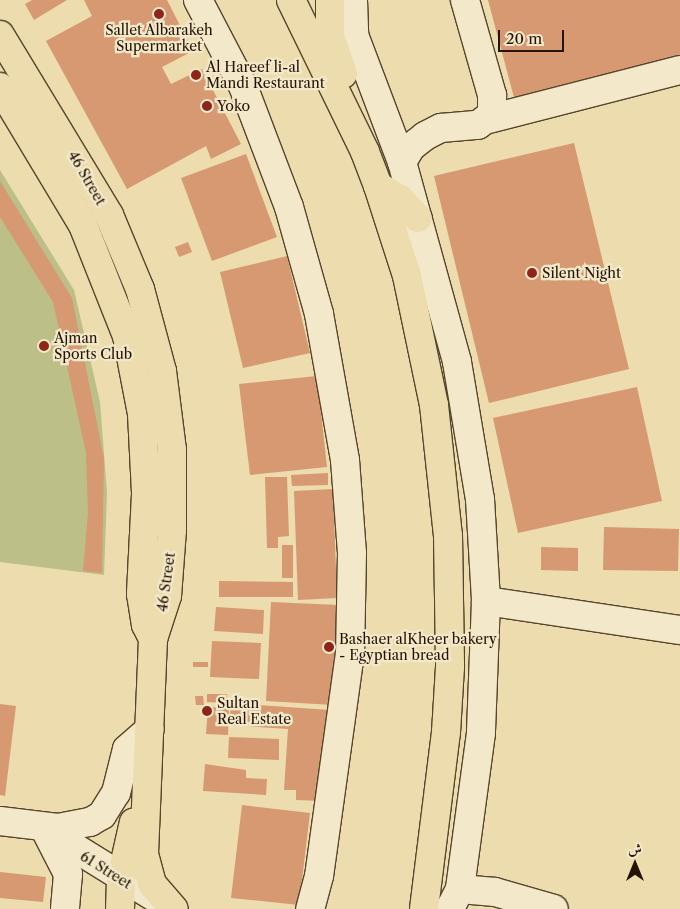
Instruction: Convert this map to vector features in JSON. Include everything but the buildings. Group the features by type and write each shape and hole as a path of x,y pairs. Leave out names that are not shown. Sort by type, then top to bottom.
{"main road":[{"path":"291,0 365,152"},
{"path":"330,0 330,36 365,152 407,276 422,340 441,461 448,536 450,610 446,732 424,909"},
{"name":"46 Street","path":"0,35 109,215 152,329 169,410 174,490 167,596 153,639"},
{"name":"46 Street","path":"0,87 83,225 127,336 143,424 146,494 141,594 153,639"},
{"path":"378,186 400,199 418,218"},
{"path":"153,639 149,781 144,854 146,869 152,884 173,908"},
{"path":"120,909 121,879 136,814 149,781"}],"street":[{"path":"198,0 243,86 289,207 319,314 345,460 352,553 350,652 319,876 310,909"},
{"path":"354,0 354,35 402,162 467,407 480,499 486,601 480,733 455,899 495,892 554,909"},
{"path":"464,0 494,101 488,119"},
{"path":"402,162 411,147 425,136 441,128 478,125 488,119 680,70"},
{"path":"486,601 680,630"},
{"name":"61 Street","path":"0,821 43,828 74,826 102,815 116,793 127,749 150,729"},
{"path":"43,828 68,874 65,909"},
{"name":"61 Street","path":"43,828 121,879 173,908"}],"green space":[{"name":"Ajman Sports Club","path":"0,170 74,290 100,402 107,493 104,575 0,562"}],"place":[{"name":"Sallet Albarakeh Supermarket","path":"159,14"},
{"name":"Al Hareef li-al Mandi Restaurant","path":"196,75"},
{"name":"Yoko","path":"207,106"},
{"name":"Silent Night","path":"532,273"},
{"name":"Ajman Sports Club","path":"44,346"},
{"name":"Bashaer alKheer bakery - Egyptian bread","path":"329,647"},
{"name":"Sultan Real Estate","path":"207,711"}]}
